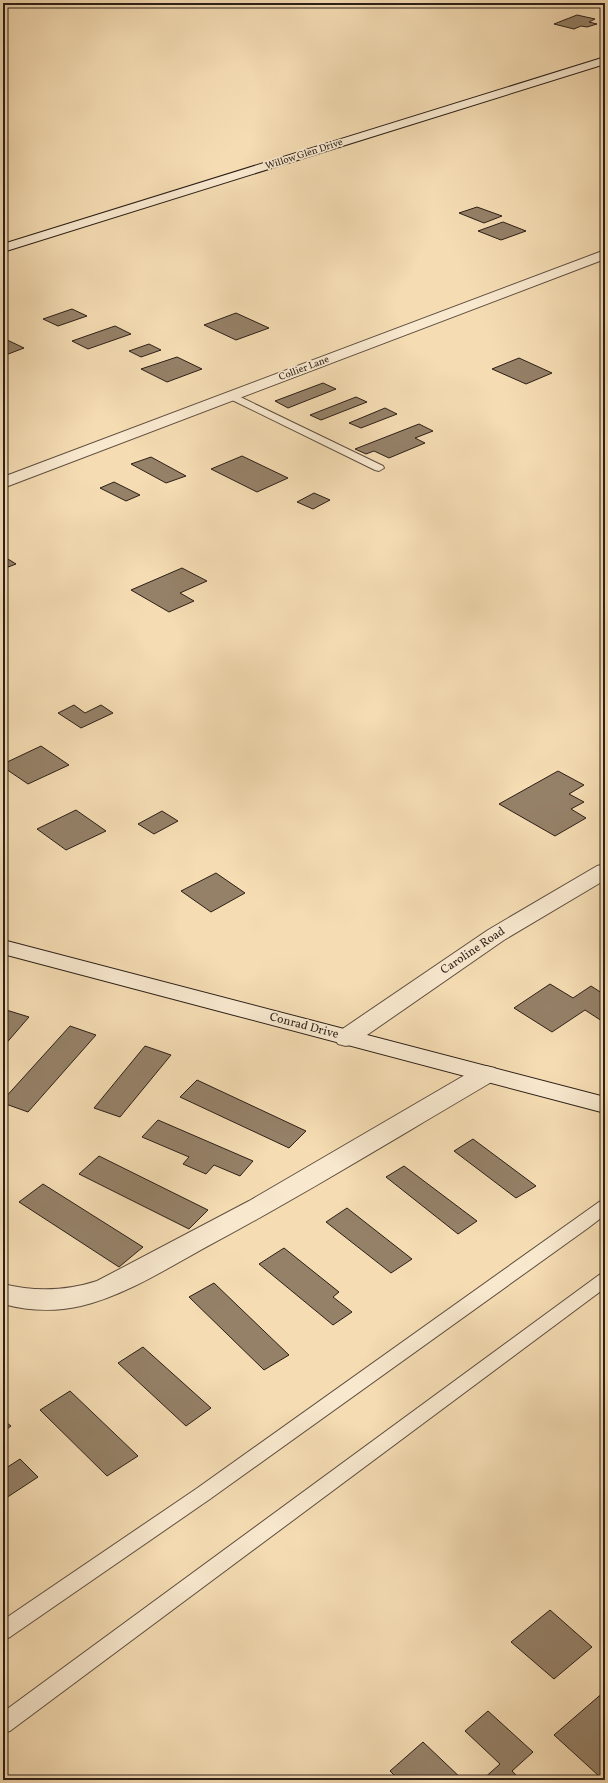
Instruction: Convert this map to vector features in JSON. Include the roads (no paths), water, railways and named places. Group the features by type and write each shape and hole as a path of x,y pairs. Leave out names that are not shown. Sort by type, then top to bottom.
{"street":[{"name":"Willow Glen Drive","path":"3,248 605,60"},
{"name":"Collier Lane","path":"3,483 605,254"},
{"name":"Caroline Road","path":"346,1038 496,935 605,871"},
{"name":"Conrad Drive","path":"3,947 605,1105"},
{"path":"3,1294 40,1301 62,1300 85,1296 107,1288 258,1208 486,1074"}],"lane":[{"path":"232,396 379,468"},
{"path":"3,1631 209,1489 582,1224 605,1206"},
{"path":"3,1724 605,1279"}]}
